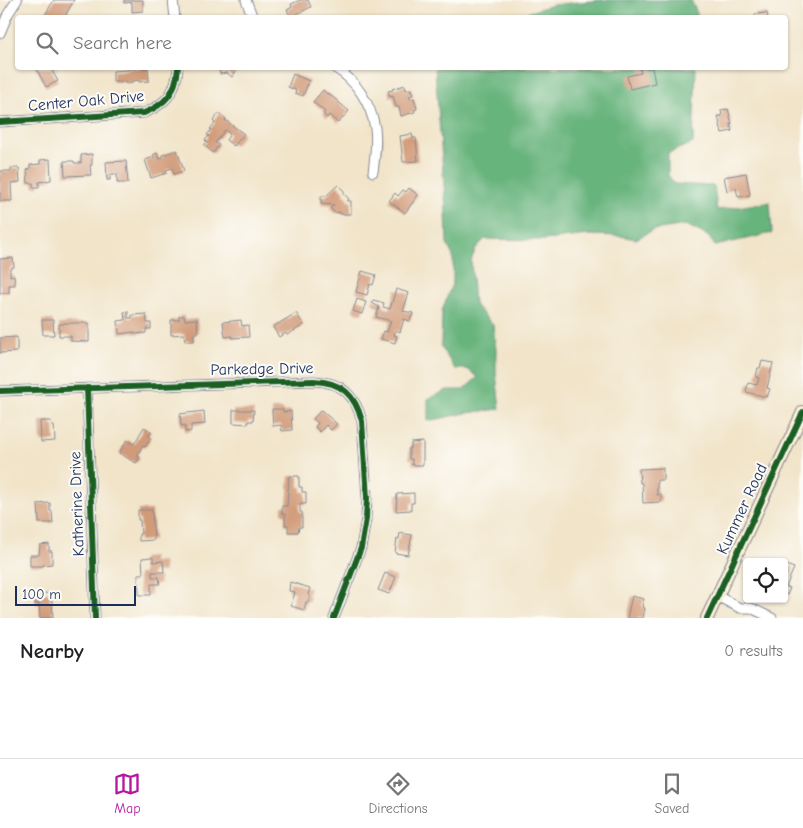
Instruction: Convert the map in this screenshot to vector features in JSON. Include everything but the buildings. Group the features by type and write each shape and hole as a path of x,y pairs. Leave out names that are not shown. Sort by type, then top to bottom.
{"street":[{"path":"0,32 17,0"},
{"path":"173,0 174,15"},
{"path":"246,0 252,15"},
{"name":"Center Oak Drive","path":"0,122 144,113 160,105 171,93 178,70"},
{"path":"337,70 358,88 373,118 376,145 373,172"},
{"name":"Parkedge Drive","path":"0,391 314,381 339,386 350,396 359,409 362,420 366,519 361,548 334,618"},
{"name":"Katherine Drive","path":"87,388 94,618"},
{"name":"Kummer Road","path":"707,618 803,412"},
{"path":"717,596 740,608 751,608 772,618"}],"green space":[{"path":"602,0 691,0 697,15 520,15 552,5"},
{"path":"435,70 696,70 693,143 668,153 668,175 674,184 714,186 717,210 770,202 772,233 715,246 708,236 686,225 653,230 636,239 620,236 589,235 544,240 485,239 476,248 471,261 474,304 493,325 500,409 466,413 428,421 428,399 447,390 463,390 478,377 467,369 455,369 441,347 442,311 453,281 453,256 447,244"}],"cycle path":[{"path":"0,122 144,113 158,106 168,96 175,84 178,70"},
{"path":"0,391 314,381 340,387 351,397 362,421 367,498 366,519 361,548 334,618"},
{"path":"87,388 95,618"},
{"path":"707,618 803,412"}]}
